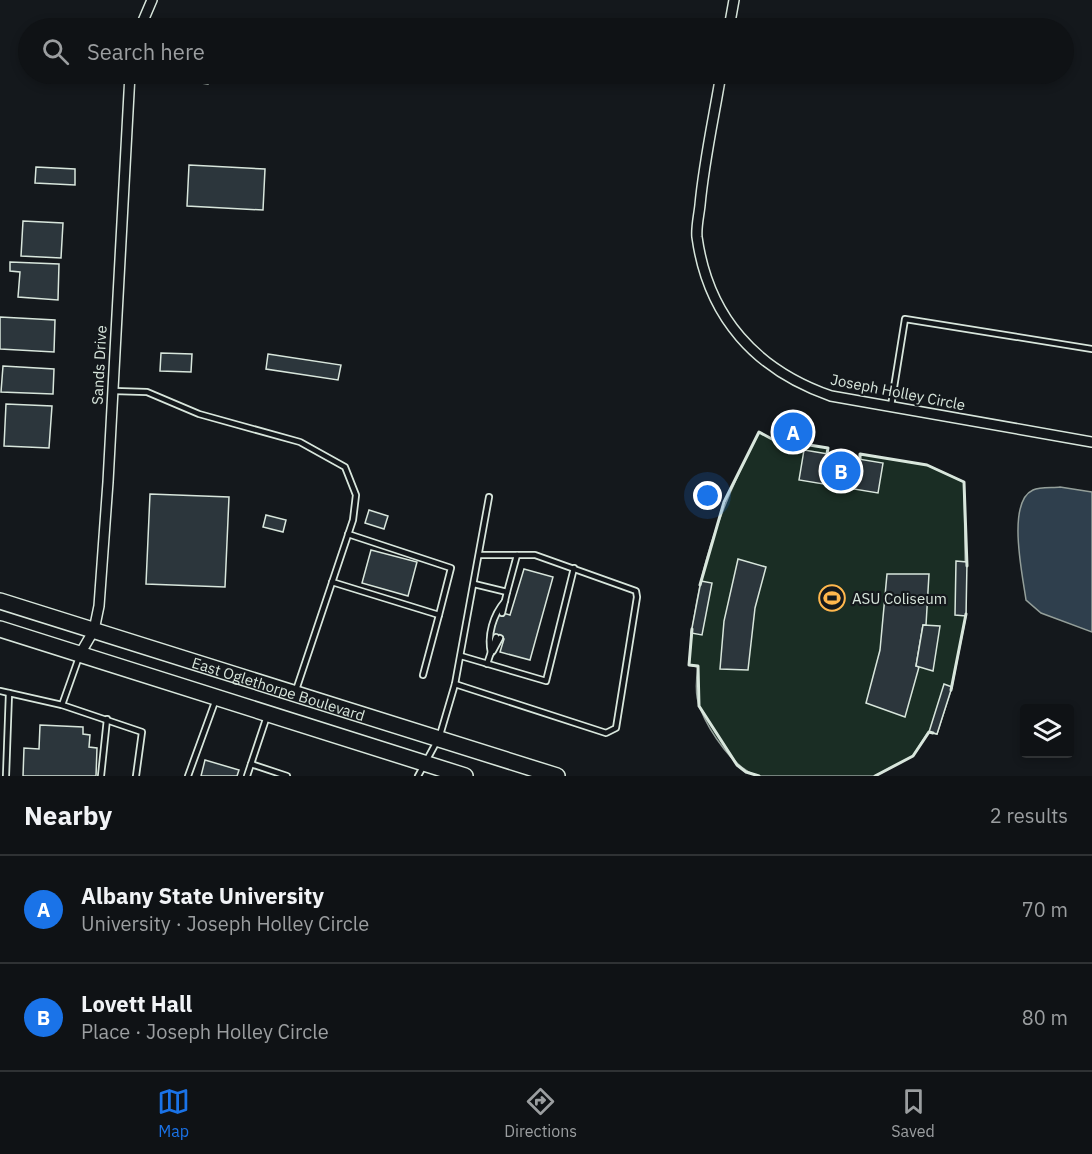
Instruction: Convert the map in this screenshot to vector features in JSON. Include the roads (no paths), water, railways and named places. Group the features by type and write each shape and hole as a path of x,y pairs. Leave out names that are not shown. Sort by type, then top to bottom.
{"main road":[{"name":"East Oglethorpe Boulevard","path":"0,601 557,776"},
{"name":"East Oglethorpe Boulevard","path":"0,629 268,713 421,769 465,776"}],"street":[{"path":"144,18 152,0"},
{"path":"731,18 734,0"},
{"name":"Sands Drive","path":"80,654 94,630 100,595 129,84"},
{"name":"Joseph Holley Circle","path":"720,84 702,184 697,235 716,300 736,335 768,365 800,385 831,396 1092,442"}],"lane":[{"path":"891,406 905,319 1092,350"},
{"path":"113,391 147,392 199,414 300,442 345,467 356,495 348,534 295,693"},
{"path":"421,769 439,739 456,684 489,497"},
{"path":"348,534 451,568 423,675"},
{"path":"456,684 606,733 616,728 637,597 636,591 535,555 479,555"},
{"path":"491,653 488,640 498,609 504,601 517,555"},
{"path":"461,656 546,681 574,568"},
{"path":"332,582 439,615"},
{"path":"474,584 507,592"},
{"path":"504,601 504,614"},
{"path":"488,664 498,637"},
{"path":"62,705 80,654"},
{"path":"0,691 62,705 142,732 136,776"},
{"path":"6,776 9,693"},
{"path":"188,776 217,697"},
{"path":"248,776 268,713"},
{"path":"101,776 107,719"},
{"path":"251,764 287,776"}],"water":[{"path":"1060,487 1092,492 1092,632 1041,613 1026,600 1018,541 1020,509 1025,497 1033,490"}],"place":[{"name":"Albany State University","path":"793,432"},
{"name":"Lovett Hall","path":"841,471"},
{"name":"ASU Coliseum","path":"832,598"}]}
